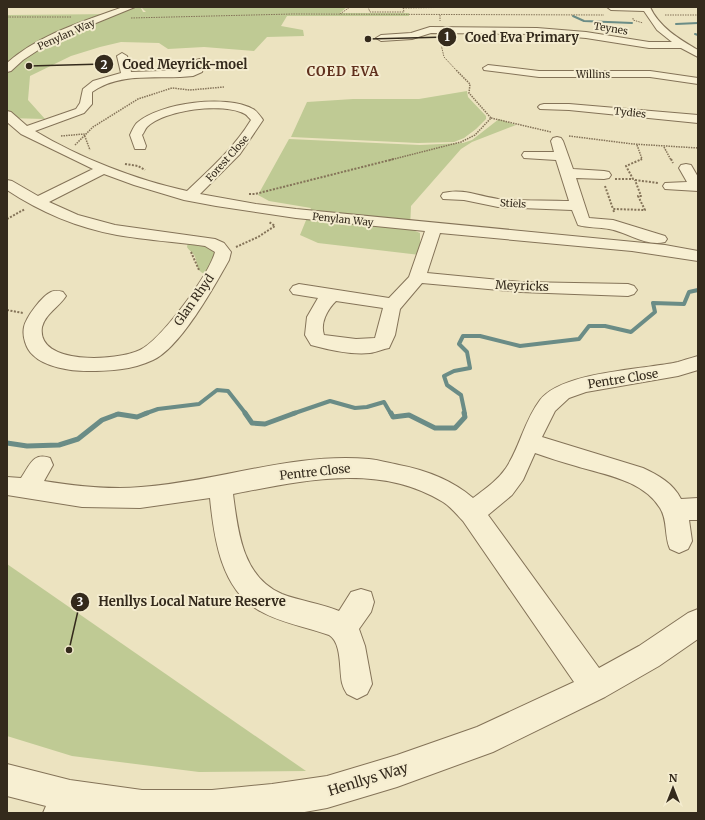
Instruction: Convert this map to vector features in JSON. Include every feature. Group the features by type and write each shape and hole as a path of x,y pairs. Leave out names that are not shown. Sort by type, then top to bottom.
{"street":[{"name":"Penylan Way","path":"7,69 16,59 68,31 131,7"},
{"path":"612,7 646,8 658,25 683,45 698,54"},
{"path":"562,25 569,33"},
{"name":"Teynes","path":"380,38 412,36 430,30 477,30 546,35 569,33 641,47 683,45"},
{"path":"110,61 122,58 127,76"},
{"path":"575,64 582,74"},
{"path":"25,131 80,111 86,104 87,91 104,80 127,76 189,74 197,72 197,65"},
{"name":"Willins","path":"494,65 525,73 650,74 698,81"},
{"path":"636,74 645,85"},
{"path":"631,100 646,126"},
{"name":"Forest Close","path":"152,138 139,143 136,137 138,130 146,122 180,109 219,105 241,107 254,113 258,120 245,140 218,170 189,197"},
{"name":"Tydies","path":"544,107 639,113 698,119"},
{"path":"562,107 569,120"},
{"name":"Penylan Way","path":"7,115 13,122 25,131 79,159 140,183 189,197 248,201 434,228 647,248 698,256"},
{"path":"558,136 562,156 589,242"},
{"path":"529,155 562,156"},
{"path":"686,168 698,187"},
{"path":"38,202 104,169"},
{"path":"568,174 599,175"},
{"path":"7,184 38,202 71,218 129,232 209,242 218,246 223,252"},
{"path":"666,184 698,187"},
{"name":"Stiels","path":"448,196 464,196 498,203 519,198 578,206"},
{"path":"583,222 613,225 649,238 698,241"},
{"path":"332,295 318,309 314,327 314,335 318,340 356,346 371,346 382,343 386,338 390,312 394,304 413,284 417,277 434,228"},
{"name":"Glan Rhyd","path":"57,296 37,317 33,326 34,342 38,350 47,356 72,363 120,364 147,355 167,340 222,260 223,252"},
{"name":"Meyricks","path":"417,277 521,287 628,290"},
{"path":"299,290 394,304"},
{"name":"Pentre Close","path":"472,513 504,488 515,473 529,441 548,405 562,393 584,385 678,369 697,364"},
{"path":"529,441 584,459 628,471 647,480 667,498 675,510 680,526 679,541"},
{"name":"Pentre Close","path":"42,465 19,487 82,497 112,498 161,496 220,487 303,471 342,468 370,469 415,478 435,486 453,496 472,513 595,687"},
{"path":"220,487 230,546 243,576 253,590 271,603 333,623 343,628 350,644 357,684"},
{"path":"675,510 698,509"},
{"path":"343,628 361,602"},
{"name":"Henllys Way","path":"7,780 65,804 142,807 212,807 272,801 327,792 397,771 482,741 595,687 649,656 696,626"}],"path":[{"path":"339,14 350,7"},
{"path":"368,7 370,12 404,12 403,7 468,7"},
{"path":"385,7 387,12"},
{"path":"126,18 339,14 605,15"},
{"path":"440,15 440,40 444,57 470,84 469,93 490,118 558,136 637,145 698,148"},
{"path":"659,15 698,15"},
{"path":"7,17 76,17"},
{"path":"74,145 84,134 138,99 172,88 190,90 224,87"},
{"path":"223,252 258,237 275,226 248,201 255,194 461,142 475,135 490,118"},
{"path":"47,123 47,134 68,137 84,134"},
{"path":"84,134 88,148 92,152"},
{"path":"613,208 645,210 638,196 641,196 626,166 642,160 637,145"},
{"path":"663,146 675,166 686,168"},
{"path":"124,164 138,166 147,172"},
{"path":"599,175 607,179 634,180 648,183 666,184"},
{"path":"599,175 613,208 615,218 613,225"},
{"path":"7,219 38,202"},
{"path":"190,239 187,247 196,258 198,269 201,272 212,275"}],"green space":[{"path":"141,7 347,7 340,13 409,13 409,16 287,16 281,26 303,30 304,36 267,37 254,51 204,47 168,49 159,43 121,42 100,47 71,56 30,76 28,100 45,119 7,118 7,15 117,14 134,8 141,8 143,12 146,12"},
{"path":"467,91 468,97 486,116 486,119 464,138 454,142 418,143 291,137 307,102 353,99 419,99"},
{"path":"499,119 516,125 472,142 461,149 411,206 410,229 420,233 420,255 318,243 300,235 311,208 269,201 258,195 289,139 420,145 463,143 472,140"},
{"path":"188,242 204,243 217,251 205,274 198,269 194,256 187,247"},
{"path":"7,564 306,771 199,772 72,756 7,736"}],"waterway":[{"path":"573,16 584,21 632,23"},
{"path":"676,24 698,23"},
{"path":"465,414 461,395 447,385 444,376 454,371 470,368 467,352 459,344 463,336 480,336 520,346 579,339 589,326 605,326 631,332 655,312 653,303 684,304 689,292 698,290"},
{"path":"144,414 158,409 199,404 217,390 228,391 246,414"},
{"path":"292,414 330,401 355,408 367,407 384,402 391,414"},
{"path":"118,414 137,417 147,413"},
{"path":"245,413 252,423 265,424 295,413"},
{"path":"391,413 393,417 409,415 435,428 455,428 465,417 464,413"},
{"path":"7,443 27,446 59,445 78,439 102,420 118,414"}],"place":[{"name":"Coed Eva Primary","path":"368,39"},
{"name":"Coed Meyrick-moel","path":"29,66"},
{"name":"Henllys Local Nature Reserve","path":"69,650"}],"district":[{"name":"COED EVA","path":"343,71"}]}
